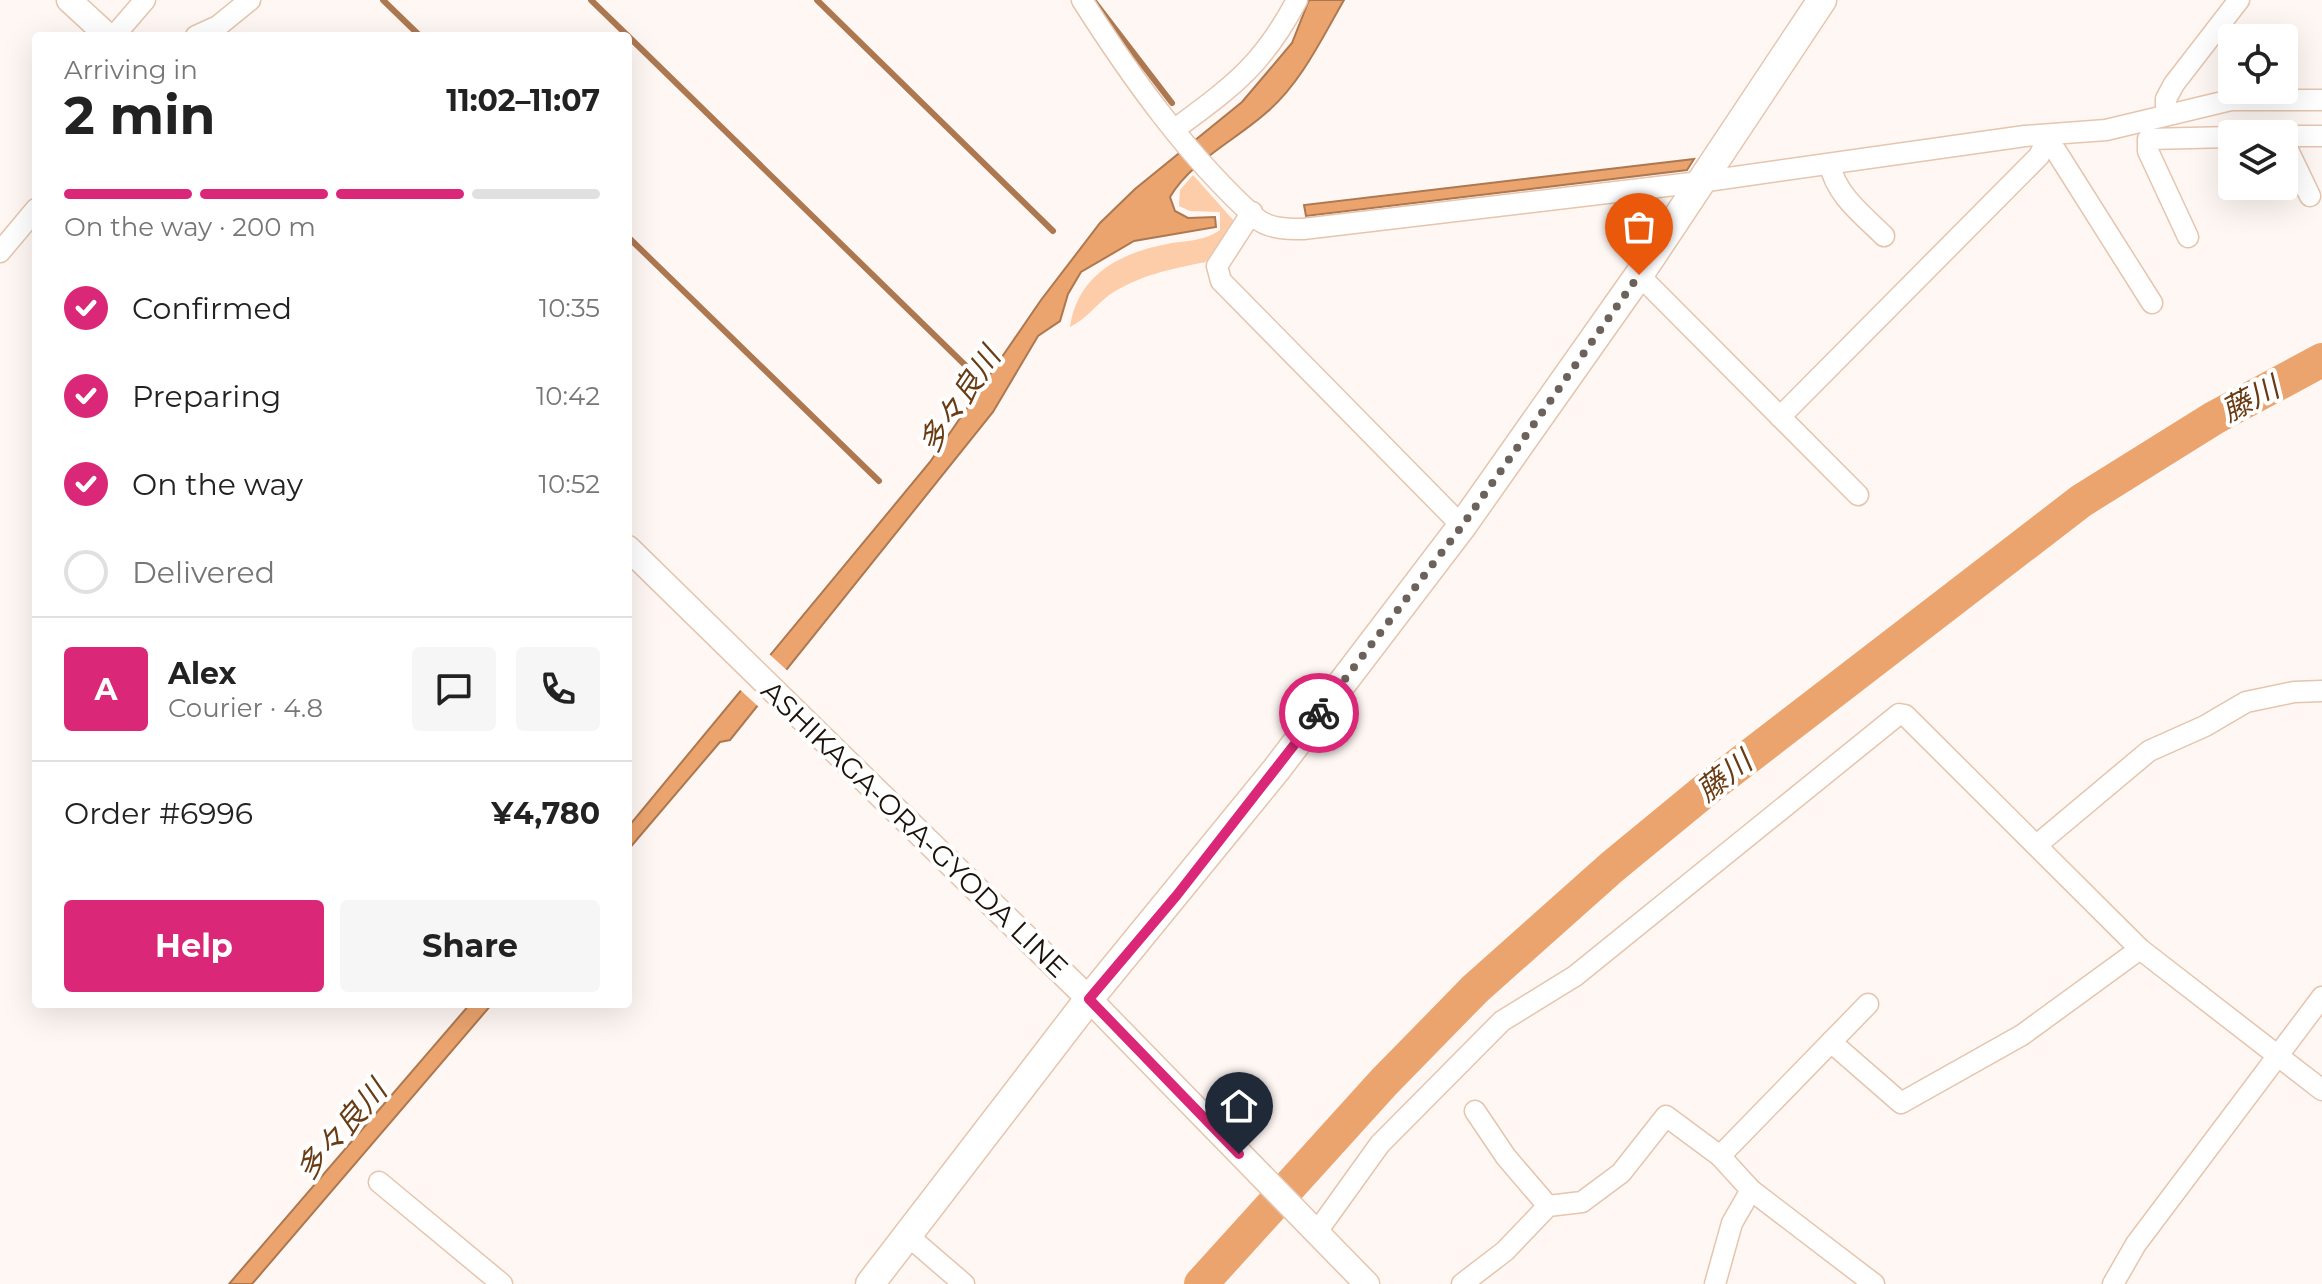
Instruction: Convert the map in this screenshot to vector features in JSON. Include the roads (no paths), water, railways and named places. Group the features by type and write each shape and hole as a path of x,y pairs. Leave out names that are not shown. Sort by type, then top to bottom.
{"highway":[{"path":"870,1284 1089,999 1276,770 1462,526 1639,275 1822,0"}],"main road":[{"path":"69,0 104,32"},
{"name":"ASHIKAGA-ORA-GYODA LINE","path":"632,552 1089,999 1367,1284"}],"street":[{"path":"117,32 145,0"},
{"path":"205,32 218,26 250,0"},
{"path":"1082,0 1212,178 1256,219 1279,228 1303,229 2048,140 2154,125 2231,100 2322,100"},
{"path":"1176,131 1240,81 1261,60 1297,0"},
{"path":"2188,237 2148,151 2154,125 2174,84 2239,0"},
{"path":"2154,125 2218,135"},
{"path":"2298,136 2322,136"},
{"path":"2048,140 2152,303"},
{"path":"1780,417 2048,140"},
{"path":"1830,165 1840,190 1884,236"},
{"path":"2298,171 2310,196"},
{"path":"1252,212 1217,266 1221,281 1462,526"},
{"path":"0,252 32,214"},
{"path":"1639,275 1858,495"},
{"path":"2038,844 2149,751 2205,726 2246,702 2294,692 2322,691"},
{"path":"1313,1230 1380,1144 1502,1021 1575,976 1891,718 1905,715 1955,762 1962,774 2002,814 2038,844 2140,949 2277,1052 2322,1090"},
{"path":"1831,1042 1901,1103 2022,1035 2140,949"},
{"path":"2113,1284 2136,1244 2277,1052 2322,997"},
{"path":"1720,1156 1868,1004"},
{"path":"1475,1111 1506,1157 1548,1206"},
{"path":"1462,1284 1505,1251 1548,1206 1582,1202 1621,1173 1666,1116 1720,1156 1751,1190 1874,1284"},
{"path":"379,1182 502,1284"},
{"path":"1715,1284 1732,1223 1751,1190"},
{"path":"906,1234 964,1284"}],"waterway":[{"path":"383,0 416,32"},
{"path":"591,0 624,32"},
{"path":"817,0 1053,231"},
{"path":"1093,0 1172,103"},
{"name":"多々良川","path":"632,40 965,365"},
{"path":"632,241 879,481"},
{"name":"藤川","path":"1201,1284 1384,1082 1475,989 1612,867 1708,788 2081,501 2214,418 2322,360"}]}
